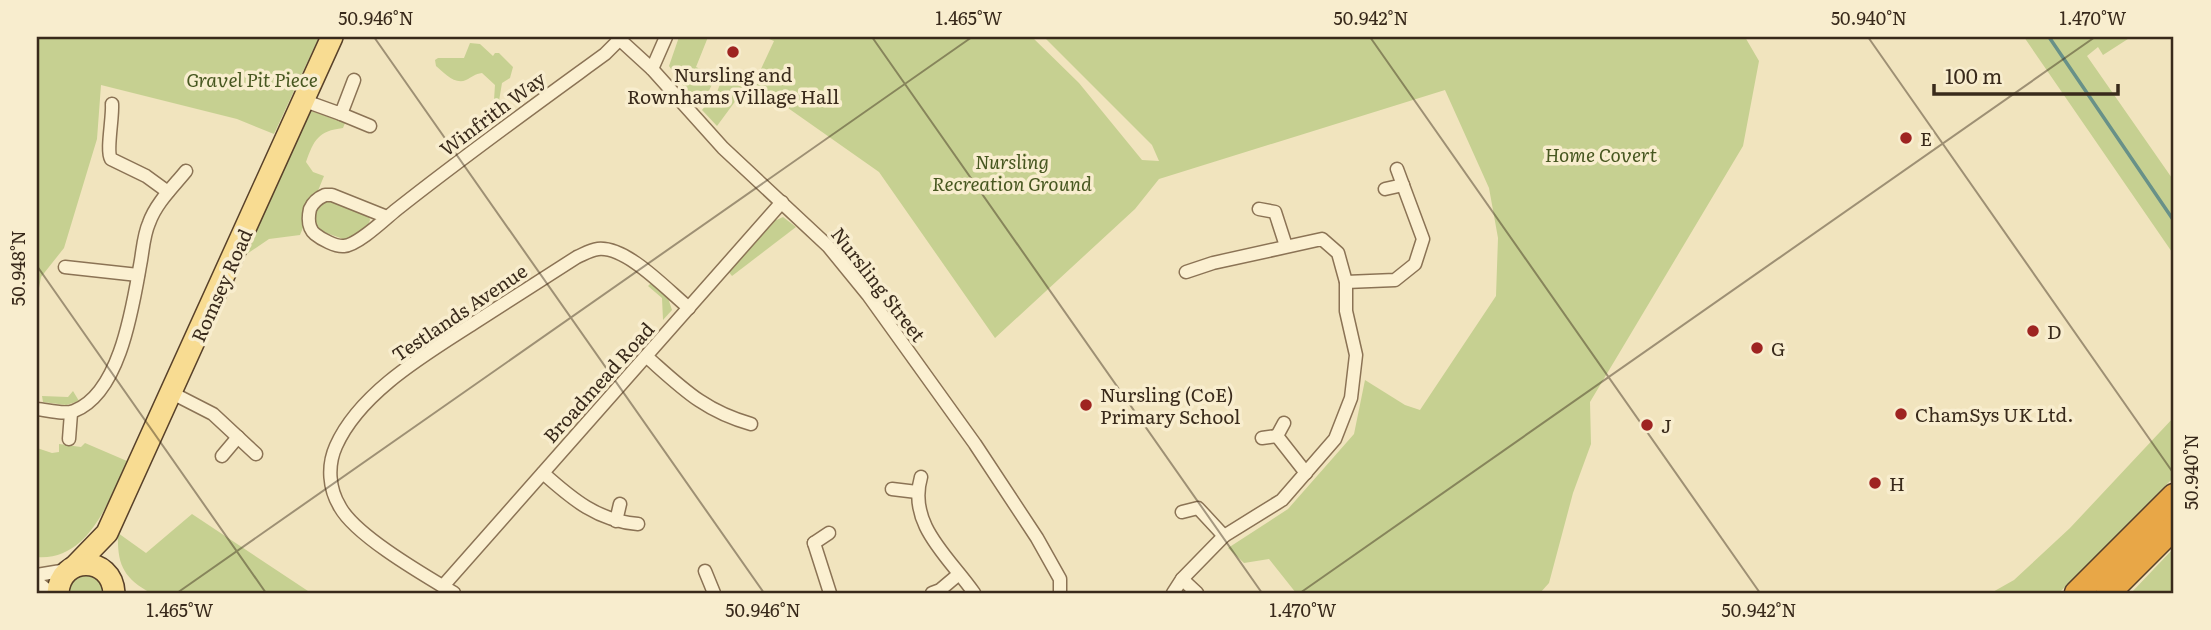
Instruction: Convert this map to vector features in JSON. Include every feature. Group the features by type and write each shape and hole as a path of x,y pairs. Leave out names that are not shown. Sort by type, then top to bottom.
{"highway":[{"path":"2077,593 2174,496"},
{"path":"2108,593 2174,527"}],"main road":[{"name":"Romsey Road","path":"58,593 60,582 107,533 332,37"},
{"name":"Romsey Road","path":"107,533 113,586"},
{"path":"72,568 92,565 113,586"}],"street":[{"path":"652,69 666,37"},
{"name":"Nursling Street","path":"619,38 652,69 723,148 828,246 868,295 1037,538 1060,579 1060,593"},
{"name":"Winfrith Way","path":"387,217 332,195 325,195 313,204 308,221 317,236 337,245 353,243 605,54 619,38"},
{"path":"341,114 354,80"},
{"path":"304,101 370,126"},
{"path":"112,104 108,155 118,164 146,176 169,192"},
{"path":"1346,282 1395,280 1415,264 1423,239 1397,169"},
{"path":"37,410 71,413 88,404 108,380 130,319 148,225 157,206 186,171"},
{"path":"1385,189 1403,185"},
{"name":"Broadmead Road","path":"448,590 543,473 782,202"},
{"path":"1259,209 1278,207 1286,246"},
{"path":"1173,593 1182,579 1224,536 1282,500 1335,439 1351,398 1356,355 1346,311 1346,282 1339,253 1322,239 1213,263 1186,272"},
{"path":"1209,249 1213,263"},
{"name":"Testlands Avenue","path":"448,590 356,527 346,517 334,494 330,479 335,447 362,409 418,359 592,250 613,250 627,256 689,308"},
{"path":"65,267 138,275"},
{"path":"647,357 691,397 721,415 751,424"},
{"path":"172,393 213,414 256,453"},
{"path":"69,439 71,413"},
{"path":"1277,436 1284,423"},
{"path":"1277,436 1306,473"},
{"path":"1262,438 1277,436"},
{"path":"222,456 238,437"},
{"path":"543,473 574,501 596,514 616,521 638,524"},
{"path":"921,477 917,492 925,524 935,546 974,593"},
{"path":"892,489 917,492"},
{"path":"1182,512 1199,502 1224,536"},
{"path":"616,521 620,503"},
{"path":"829,533 809,541 830,593"},
{"path":"37,575 72,568"},
{"path":"705,571 714,593"},
{"path":"932,593 940,590 959,574"},
{"path":"1182,579 1196,593"},
{"path":"37,582 51,593"}],"green space":[{"name":"Gravel Pit Piece","path":"37,37 319,37 274,134 237,119 101,85 97,139 64,248 41,277 37,299"},
{"path":"679,37 708,37 696,67 716,76 706,97 697,105 669,66"},
{"name":"Home Covert","path":"764,37 1032,37 1079,83 1142,160 1159,161 1152,145 1044,37 1745,37 1759,61 1743,146 1590,402 1591,444 1573,493 1549,583 1540,593 1296,593 1269,559 1244,563 1228,548 1288,509 1354,434 1365,380 1405,405 1420,410 1496,296 1498,238 1489,188 1445,90 1159,179 1135,209 995,338 879,172 754,84 774,41"},
{"path":"2024,37 2131,37 2103,55 2098,47 2087,56 2174,181 2174,255"},
{"path":"470,43 480,44 493,56 499,53 513,67 510,78 502,83 499,101 494,100 495,85 482,73 458,81 436,66 435,60 438,58 464,58"},
{"path":"722,79 745,88 717,126 702,110 717,92"},
{"path":"311,111 345,123 343,128 322,134 309,154 306,162 313,172 324,176 300,235 269,239 241,258 305,112"},
{"path":"330,199 369,215 368,225 346,240 318,230 314,227 316,209"},
{"path":"783,217 796,227 732,276 728,271 772,222"},
{"path":"651,283 668,298 672,310 663,320 662,298 648,286"},
{"path":"73,391 79,401 66,405 43,402 42,396 68,397"},
{"path":"2174,417 2174,477 2059,593 1991,593 2014,580 2070,528"},
{"path":"85,443 127,461 104,510 84,539 55,556 37,557 37,448 52,453 59,452 59,444 81,447"},
{"path":"192,514 311,593 151,593 134,582 121,562 118,533 146,553"},
{"path":"2174,548 2174,593 2131,593"},
{"path":"83,574 97,580 103,593 67,593 72,580"}],"waterway":[{"path":"2049,37 2174,221"}],"place":[{"name":"Nursling and Rownhams Village Hall","path":"733,52"},
{"name":"E","path":"1906,138"},
{"name":"D","path":"2033,331"},
{"name":"G","path":"1757,348"},
{"name":"Nursling (CoE) Primary School","path":"1086,405"},
{"name":"ChamSys UK Ltd.","path":"1901,414"},
{"name":"J","path":"1647,425"},
{"name":"H","path":"1875,483"}],"park label":[{"name":"Nursling Recreation Ground","path":"1012,172"}]}
